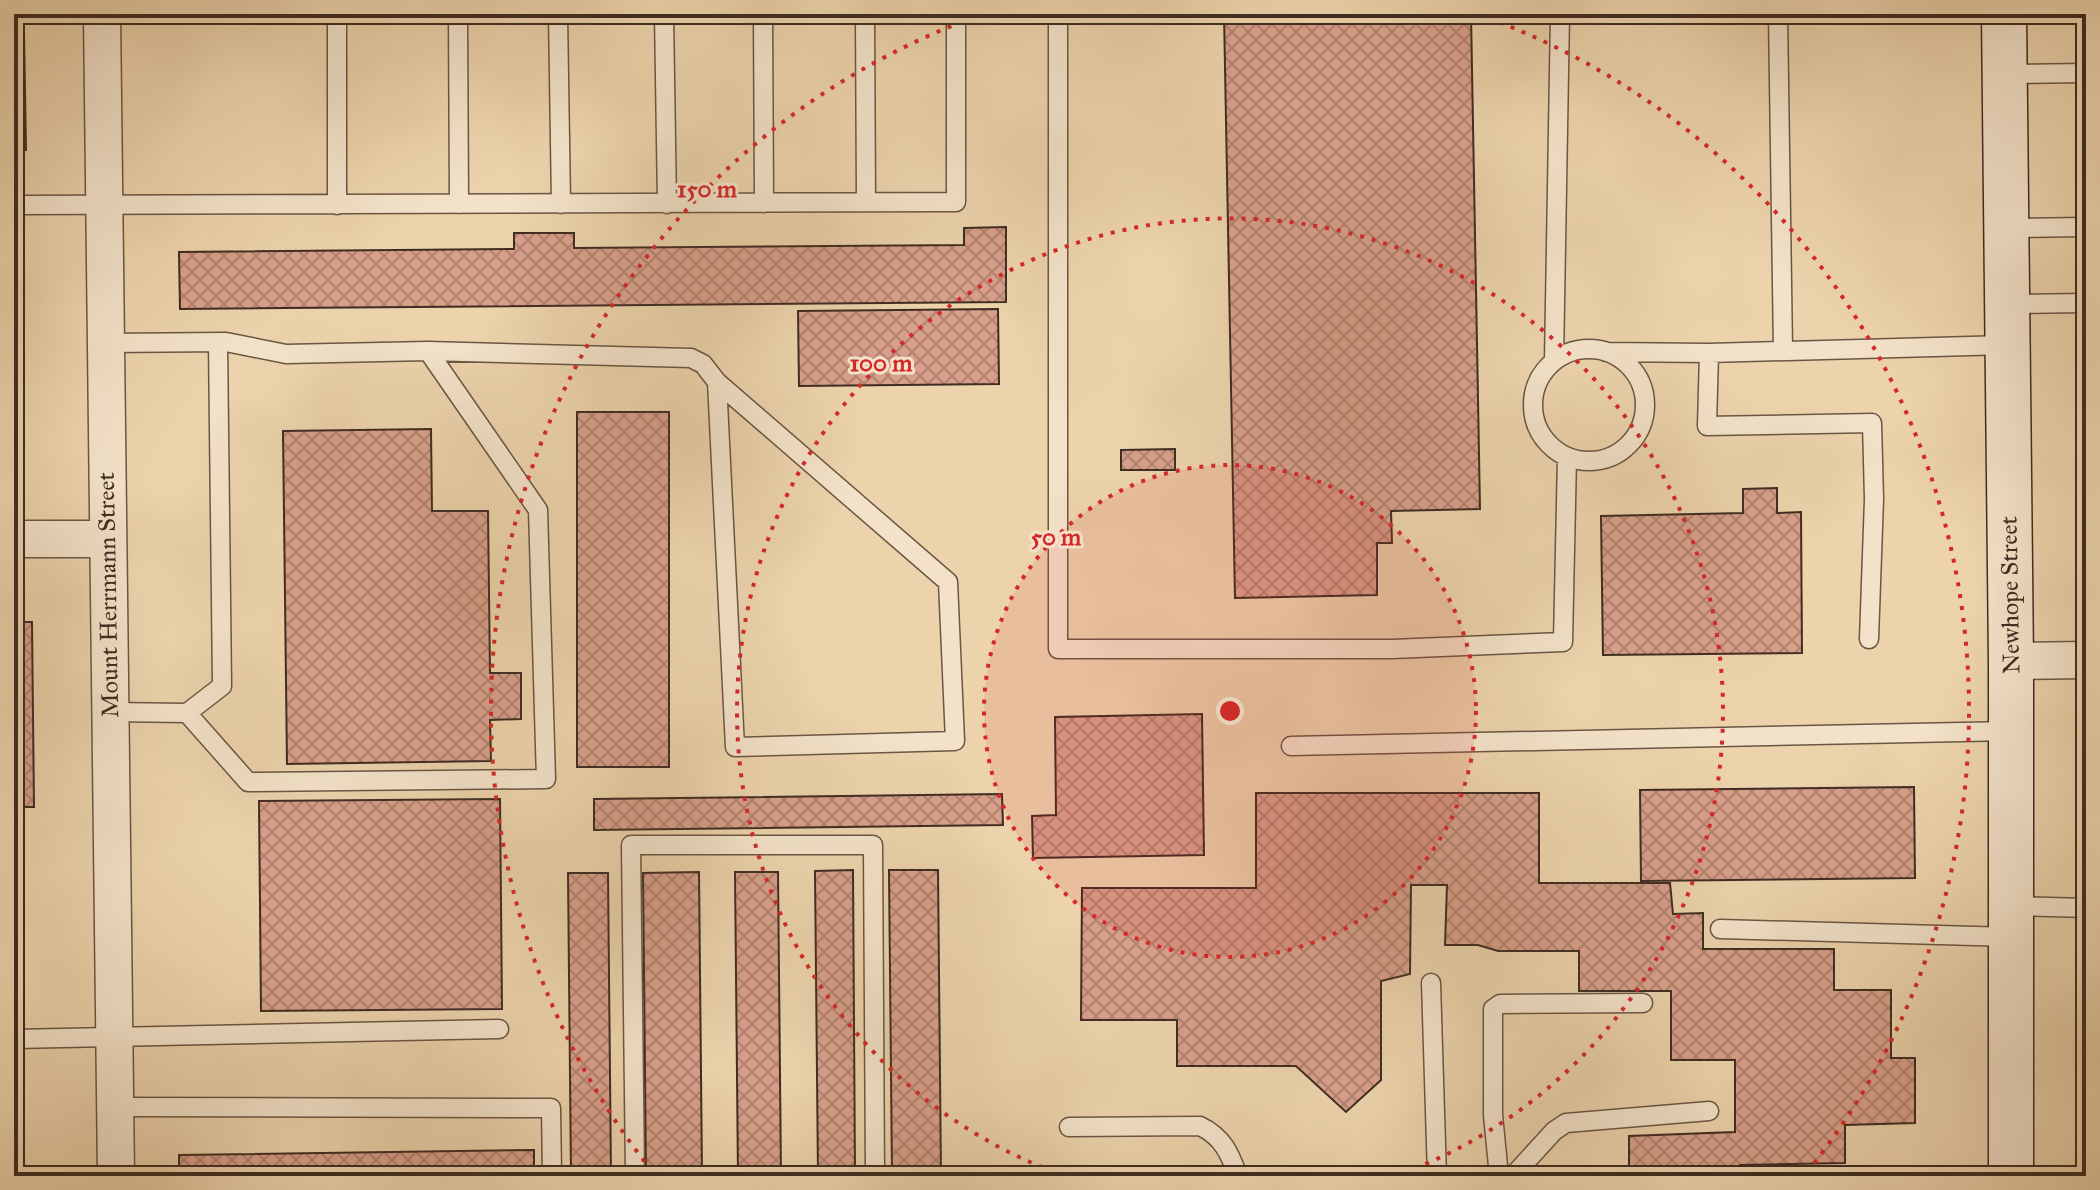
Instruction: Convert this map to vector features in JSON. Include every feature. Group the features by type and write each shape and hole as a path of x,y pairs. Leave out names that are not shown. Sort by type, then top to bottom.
{"street":[{"name":"Mount Herrmann Street","path":"102,14 116,1176"},
{"name":"Newhope Street","path":"2004,14 2011,661 2011,1176"},
{"path":"14,539 107,539"},
{"path":"2011,661 2086,660"}],"lane":[{"path":"337,14 337,205"},
{"path":"458,14 459,204"},
{"path":"558,14 561,204"},
{"path":"664,14 667,204"},
{"path":"763,14 764,203"},
{"path":"865,14 866,202"},
{"path":"14,205 956,202 956,14"},
{"path":"1058,14 1058,649 1392,649 1563,642 1567,457"},
{"path":"1554,361 1560,14"},
{"path":"1778,14 1783,351"},
{"path":"2004,74 2086,73"},
{"path":"2006,228 2086,227"},
{"path":"1606,352 1622,359 1635,372 1643,388 1645,406 1642,423 1634,439 1621,451 1604,459 1585,461 1567,457 1550,446 1539,431 1533,413 1534,394 1541,376 1554,361 1571,352 1588,349 1606,352 1783,351 2006,324 2086,303"},
{"path":"105,343 218,342 286,354 428,351 691,358 703,364 717,382 948,582 955,741 735,747 717,382"},
{"path":"110,712 187,713 222,686 218,342"},
{"path":"187,713 248,782 546,779 538,510 428,351"},
{"path":"1709,353 1707,426 1872,423 1874,499 1869,639"},
{"path":"1291,746 2011,731"},
{"path":"635,1176 631,845 873,845 875,1176"},
{"path":"1720,929 2011,922 2086,908"},
{"path":"1431,983 1437,1176"},
{"path":"1499,1176 1493,1115 1493,1009 1500,1004 1643,1003"},
{"path":"14,1039 499,1029"},
{"path":"115,1107 551,1108 552,1176"},
{"path":"1513,1176 1554,1131 1566,1123 1709,1111"},
{"path":"1069,1127 1200,1126 1223,1142 1238,1176"}],"building":[{"path":"1224,14 1471,14 1480,509 1391,511 1392,543 1377,543 1377,595 1235,598"},
{"path":"14,33 24,33 26,150 14,150"},
{"path":"1006,227 1006,302 180,309 179,252 514,249 514,233 574,233 574,248 964,245 964,228"},
{"path":"998,309 999,384 799,386 798,311"},
{"path":"577,412 669,412 669,767 577,767"},
{"path":"431,429 432,511 488,511 490,673 521,673 521,719 490,720 491,761 287,764 283,431"},
{"path":"1175,449 1175,470 1121,470 1121,450"},
{"path":"1777,488 1777,513 1801,512 1802,653 1603,655 1601,516 1743,513 1743,489"},
{"path":"14,622 32,622 34,807 14,807"},
{"path":"1202,714 1204,855 1033,858 1032,816 1056,815 1055,717"},
{"path":"1914,787 1915,878 1641,881 1640,790"},
{"path":"1256,793 1539,793 1539,883 1670,883 1673,914 1703,913 1703,949 1834,949 1834,990 1891,990 1891,1058 1915,1058 1915,1123 1845,1125 1845,1163 1740,1165 1737,1176 1559,1176 1629,1174 1629,1136 1735,1132 1735,1060 1671,1060 1671,991 1579,991 1579,951 1498,951 1478,945 1445,945 1447,885 1411,885 1410,974 1381,981 1381,1080 1346,1112 1296,1066 1177,1066 1177,1020 1081,1020 1082,888 1256,888"},
{"path":"1002,794 1003,825 594,830 594,799"},
{"path":"500,799 502,1009 261,1011 259,801"},
{"path":"853,870 855,1176 818,1176 815,871"},
{"path":"889,870 938,870 941,1176 892,1176"},
{"path":"699,872 702,1176 646,1176 643,873"},
{"path":"735,872 778,872 781,1176 738,1176"},
{"path":"568,873 608,873 611,1176 571,1176"},
{"path":"534,1150 534,1176 179,1176 179,1155"}]}
